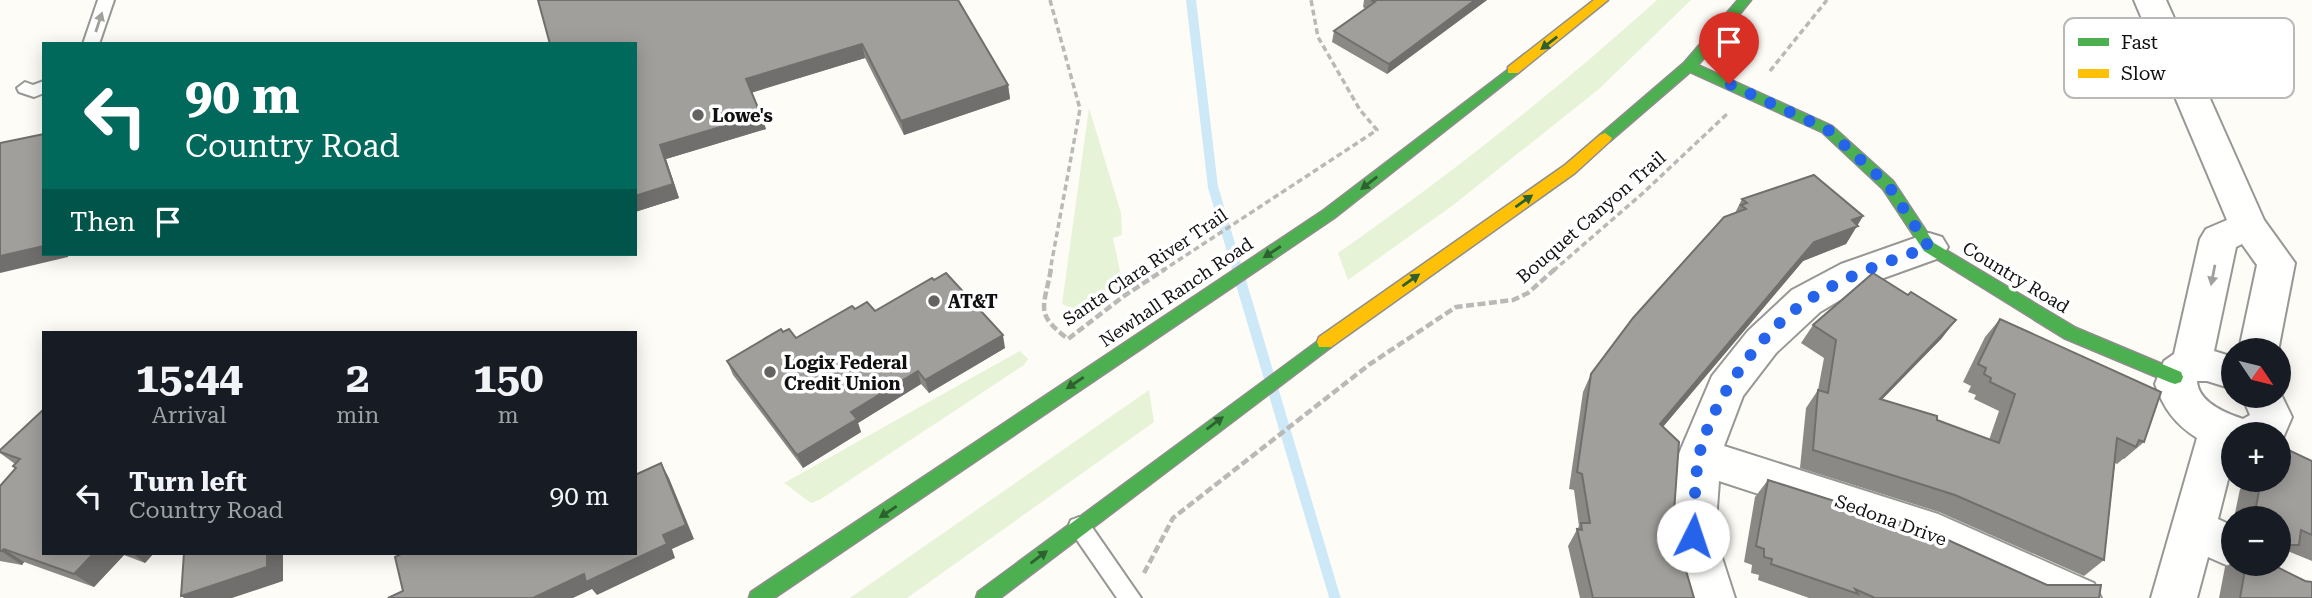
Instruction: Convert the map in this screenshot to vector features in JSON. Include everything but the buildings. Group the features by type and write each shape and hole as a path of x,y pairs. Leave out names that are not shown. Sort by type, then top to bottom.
{"main road":[{"name":"Newhall Ranch Road","path":"758,598 792,578 1131,345 1329,214 1602,0"},
{"path":"985,598 1355,319 1570,169 1689,66 1745,0"},
{"name":"Country Road","path":"1689,66 1827,129 1888,185 1929,247 2070,333 2183,371"}],"street":[{"path":"2150,0 2158,18"},
{"path":"2192,98 2248,226 2276,263 2261,338"},
{"path":"2221,426 2190,412 2174,387 2183,371 2220,239 2248,226"},
{"path":"1712,598 1693,536 1699,456 1726,388 1762,341 1806,301 1854,274 1929,247"},
{"path":"2183,371 2205,364 2221,369"},
{"name":"Sedona Drive","path":"1699,456 1922,528 2078,598"},
{"path":"2175,598 2192,528 2221,465"},
{"path":"2192,528 2221,542"}],"lane":[{"path":"93,42 106,0"},
{"path":"24,88 34,91 42,88"},
{"path":"1079,527 1135,588"}],"path":[{"name":"Santa Clara River Trail","path":"1050,0 1080,109 1043,312 1047,323 1068,339 1124,296 1377,130 1360,110 1318,37 1311,0"},
{"name":"Bouquet Canyon Trail","path":"1135,588 1153,561 1164,528 1173,519 1370,364 1456,307 1513,300 1528,292 1643,193 1768,74 1827,0"}],"green space":[{"path":"1657,0 1691,0 1599,89 1452,206 1348,280 1338,253 1502,131"},
{"path":"1089,108 1121,213 1122,235 1113,238 1123,286 1094,305 1079,308 1062,304"},
{"path":"1020,351 1028,359 1024,365 821,499 811,503 784,483"},
{"path":"1149,390 1154,422 907,598 850,598"}],"waterway":[{"path":"1191,0 1213,187 1238,271"},
{"path":"1237,269 1335,598"}],"traffic: fast":[{"path":"1605,138 1689,66 1745,0"},
{"path":"1689,66 1827,129 1888,185 1929,247 2070,333 2175,377"},
{"path":"758,598 1329,214 1513,70"},
{"path":"985,598 1325,342"}],"traffic: slow":[{"path":"1513,70 1602,0"},
{"path":"1325,342 1570,169 1605,138"}],"place":[{"name":"Lowe's","path":"698,115"},
{"name":"AT&T","path":"934,301"},
{"name":"Logix Federal Credit Union","path":"770,372"}],"route":[{"path":"1693,536 1699,456 1726,388 1762,341 1806,301 1854,274 1929,247 1888,185 1827,129 1729,84"}]}
